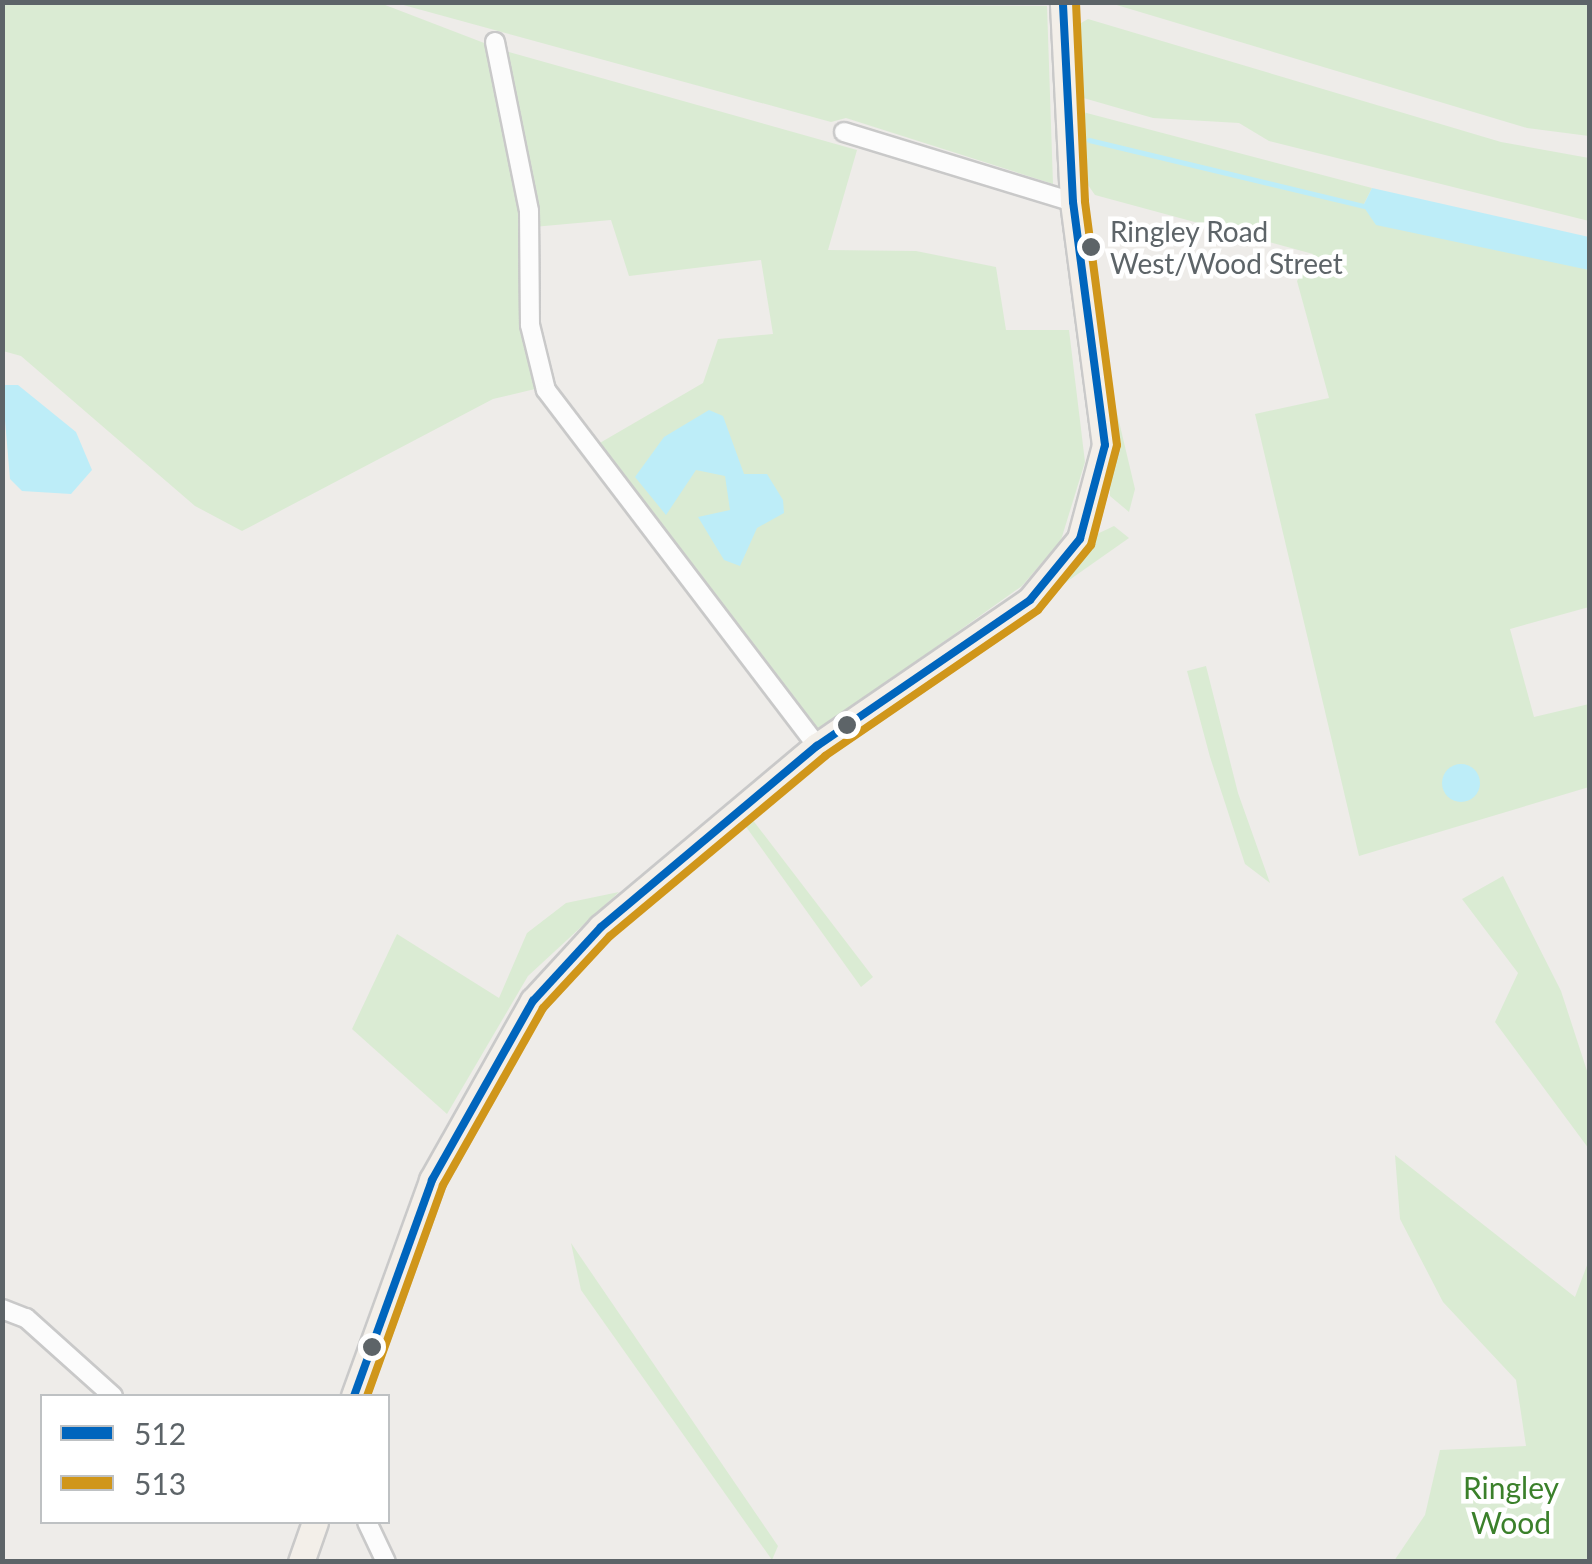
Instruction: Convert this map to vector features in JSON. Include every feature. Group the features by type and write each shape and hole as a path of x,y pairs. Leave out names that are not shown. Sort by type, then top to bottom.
{"main road":[{"path":"355,1394 432,1180 532,1000 601,927 817,746 1030,600 1080,538 1105,445 1074,202 1063,4"},
{"path":"301,1562 311,1524"}],"street":[{"path":"495,42 528,211 530,325 546,390 817,746"},
{"path":"844,132 1074,202"},
{"path":"2,1310 26,1318 111,1394"},
{"path":"367,1524 386,1562"}],"green space":[{"path":"2,3 380,3 505,51 857,150 828,250 916,251 996,267 1006,330 1069,330 1085,462 1061,540 1022,586 814,734 598,444 703,383 718,339 773,334 761,260 629,276 611,220 522,228 522,333 535,389 493,399 242,531 195,506 21,356 3,351"},
{"path":"396,3 1047,6 1053,184 846,118 831,122"},
{"path":"1110,3 1589,3 1589,136 1527,128"},
{"path":"1088,19 1501,142 1589,158 1589,221 1269,141 1239,123 1153,118 1080,97 1074,27"},
{"path":"1079,111 1372,188 1363,206 1589,270 1589,607 1510,629 1534,717 1589,704 1589,787 1359,856 1255,414 1329,398 1297,281 1313,254 1095,195 1083,178"},
{"path":"1108,375 1135,489 1129,512 1110,496"},
{"path":"1114,526 1129,538 1055,590 1097,534"},
{"path":"1206,666 1238,793 1270,883 1245,864 1210,757 1187,671"},
{"path":"752,819 873,977 861,987 744,824"},
{"path":"1503,876 1561,991 1589,1077 1589,1149 1495,1022 1518,973 1462,899"},
{"path":"619,892 528,976 447,1114 352,1029 397,934 499,998 527,933 566,903"},
{"name":"Ringley Wood","path":"1395,1155 1575,1297 1589,1260 1589,1561 1394,1561 1425,1515 1440,1450 1526,1446 1516,1380 1443,1302 1400,1219"},
{"path":"571,1243 778,1546 772,1560 581,1290"}],"water":[{"path":"1372,188 1589,237 1589,270 1376,225 1363,206"},
{"path":"2,385 18,385 76,432 92,470 71,494 22,491 10,479"},
{"path":"709,410 723,416 744,474 767,474 783,500 784,513 757,528 740,566 724,560 698,517 730,510 725,476 696,470 666,515 635,477 664,437"},
{"path":"1461,764 1474,770 1480,783 1474,796 1461,802 1448,796 1442,783 1448,770"}],"waterway":[{"path":"1089,140 1363,206"}],"transit line":[{"name":"512","path":"355,1394 432,1180 533,1001 601,927 817,746 1030,600 1080,539 1105,445 1073,202 1063,2"},
{"name":"513","path":"368,1394 443,1185 543,1008 610,936 825,756 1038,610 1091,545 1117,445 1085,201 1076,2"}],"place":[{"name":"Ringley Road West/Wood Street","path":"1091,247"}]}
